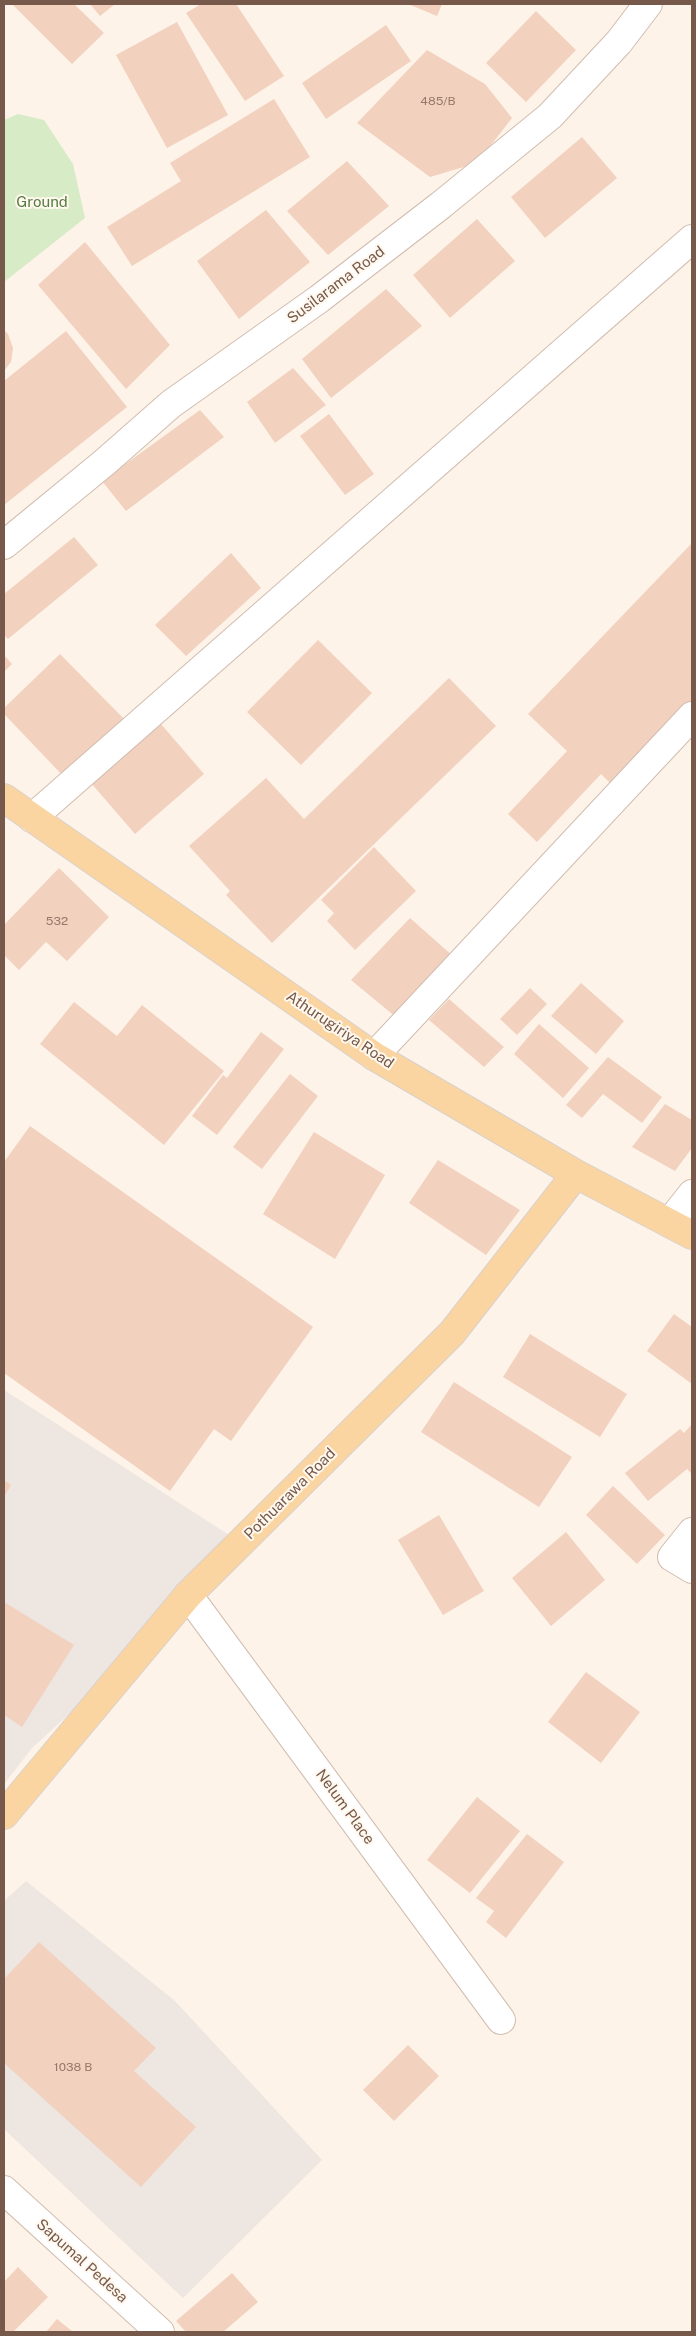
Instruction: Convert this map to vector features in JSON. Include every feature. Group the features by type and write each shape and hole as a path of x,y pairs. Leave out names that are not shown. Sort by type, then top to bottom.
{"main road":[{"name":"Athurugiriya Road","path":"4,798 374,1056 576,1174 681,1229"},
{"name":"Pothuarawa Road","path":"4,1815 188,1594 452,1333 576,1174"}],"street":[{"name":"Susilarama Road","path":"4,545 106,462 171,404 319,299 441,205 550,116 619,42 648,4"},
{"path":"32,818 692,239"},
{"path":"374,1056 692,716"},
{"path":"681,1229 692,1194"},
{"path":"692,1532 672,1557 692,1569"},
{"name":"Nelum Place","path":"188,1594 502,2020"},
{"name":"Sapumal Pedesa","path":"4,2190 160,2332"}],"shaded area":[{"path":"4,1390 229,1535 163,1628 32,1748 4,1784"},
{"path":"26,1881 175,2001 322,2160 183,2298 4,2129 4,1901"}],"green space":[{"name":"Ground","path":"18,114 44,120 73,164 85,218 4,282 4,120"}],"building":[{"path":"12,4 74,4 104,33 72,64"},
{"path":"90,4 115,4 100,16"},
{"path":"201,4 236,4 284,76 245,101 186,13"},
{"path":"408,4 442,4 437,16"},
{"path":"536,11 576,50 526,102 486,63"},
{"path":"177,22 228,115 167,148 116,55"},
{"path":"386,25 411,61 326,119 302,83"},
{"path":"427,50 485,84 512,118 477,163 430,177 357,123"},
{"path":"274,99 310,157 132,266 107,227 181,181 170,163"},
{"path":"582,137 617,178 545,238 511,197"},
{"path":"347,161 389,206 328,255 287,211"},
{"path":"266,210 310,262 239,319 197,261"},
{"path":"477,219 515,261 450,318 413,275"},
{"path":"85,242 170,345 126,389 38,285"},
{"path":"386,289 422,326 331,398 302,359"},
{"path":"4,330 8,334 13,348 11,362 4,371"},
{"path":"66,331 127,407 4,505 4,381"},
{"path":"293,368 326,405 275,443 247,402"},
{"path":"200,410 224,437 126,511 102,481"},
{"path":"329,414 374,474 345,495 300,436"},
{"path":"74,537 98,565 8,639 4,635 4,594"},
{"path":"692,543 692,709 616,789 601,774 537,842 508,814 567,751 528,714"},
{"path":"231,553 261,588 186,656 155,625"},
{"path":"318,640 372,693 301,765 247,712"},
{"path":"60,654 127,722 67,780 4,714 4,708"},
{"path":"4,655 12,664 4,672"},
{"path":"449,678 496,726 272,943 226,895 230,891 189,846 266,778 304,819"},
{"path":"155,717 204,774 135,834 85,776"},
{"path":"374,847 416,891 355,950 327,921 334,913 321,900"},
{"path":"59,868 109,917 67,961 46,942 19,970 4,955 4,925"},
{"path":"410,918 454,957 397,1018 351,980"},
{"path":"581,983 624,1021 596,1054 551,1016"},
{"path":"530,988 547,1004 517,1035 500,1019"},
{"path":"449,999 504,1047 484,1067 429,1020"},
{"path":"74,1002 117,1036 142,1005 224,1071 164,1145 40,1044"},
{"path":"539,1024 589,1068 563,1098 514,1054"},
{"path":"261,1032 284,1049 217,1135 192,1116 223,1075 227,1078"},
{"path":"608,1057 662,1097 642,1123 603,1094 582,1118 566,1105"},
{"path":"290,1074 318,1096 262,1169 233,1147"},
{"path":"665,1104 692,1120 692,1148 675,1171 632,1147"},
{"path":"30,1126 313,1327 231,1441 214,1429 170,1491 4,1373 4,1162"},
{"path":"314,1132 385,1175 335,1259 263,1214"},
{"path":"438,1160 520,1210 486,1255 409,1203"},
{"path":"674,1314 692,1327 692,1384 647,1351"},
{"path":"530,1334 627,1394 600,1437 503,1377"},
{"path":"454,1382 572,1457 539,1507 421,1432"},
{"path":"692,1424 692,1474 687,1469 648,1501 625,1473 680,1429 684,1433"},
{"path":"4,1480 11,1485 4,1497"},
{"path":"613,1486 665,1535 637,1564 586,1515"},
{"path":"439,1515 484,1591 443,1615 398,1540"},
{"path":"566,1532 605,1580 551,1626 512,1578"},
{"path":"4,1602 74,1645 22,1727 4,1715"},
{"path":"586,1672 640,1712 601,1763 548,1722"},
{"path":"477,1797 520,1831 470,1893 427,1860"},
{"path":"527,1834 564,1862 506,1938 486,1922 494,1911 476,1898"},
{"path":"39,1942 156,2048 134,2071 196,2127 141,2187 4,2063 4,1979"},
{"path":"408,2045 439,2076 394,2121 363,2090"},
{"path":"18,2267 48,2297 13,2332 4,2332 4,2282"},
{"path":"232,2273 258,2302 223,2332 186,2332 176,2321"},
{"path":"57,2319 73,2332 46,2332"}]}
